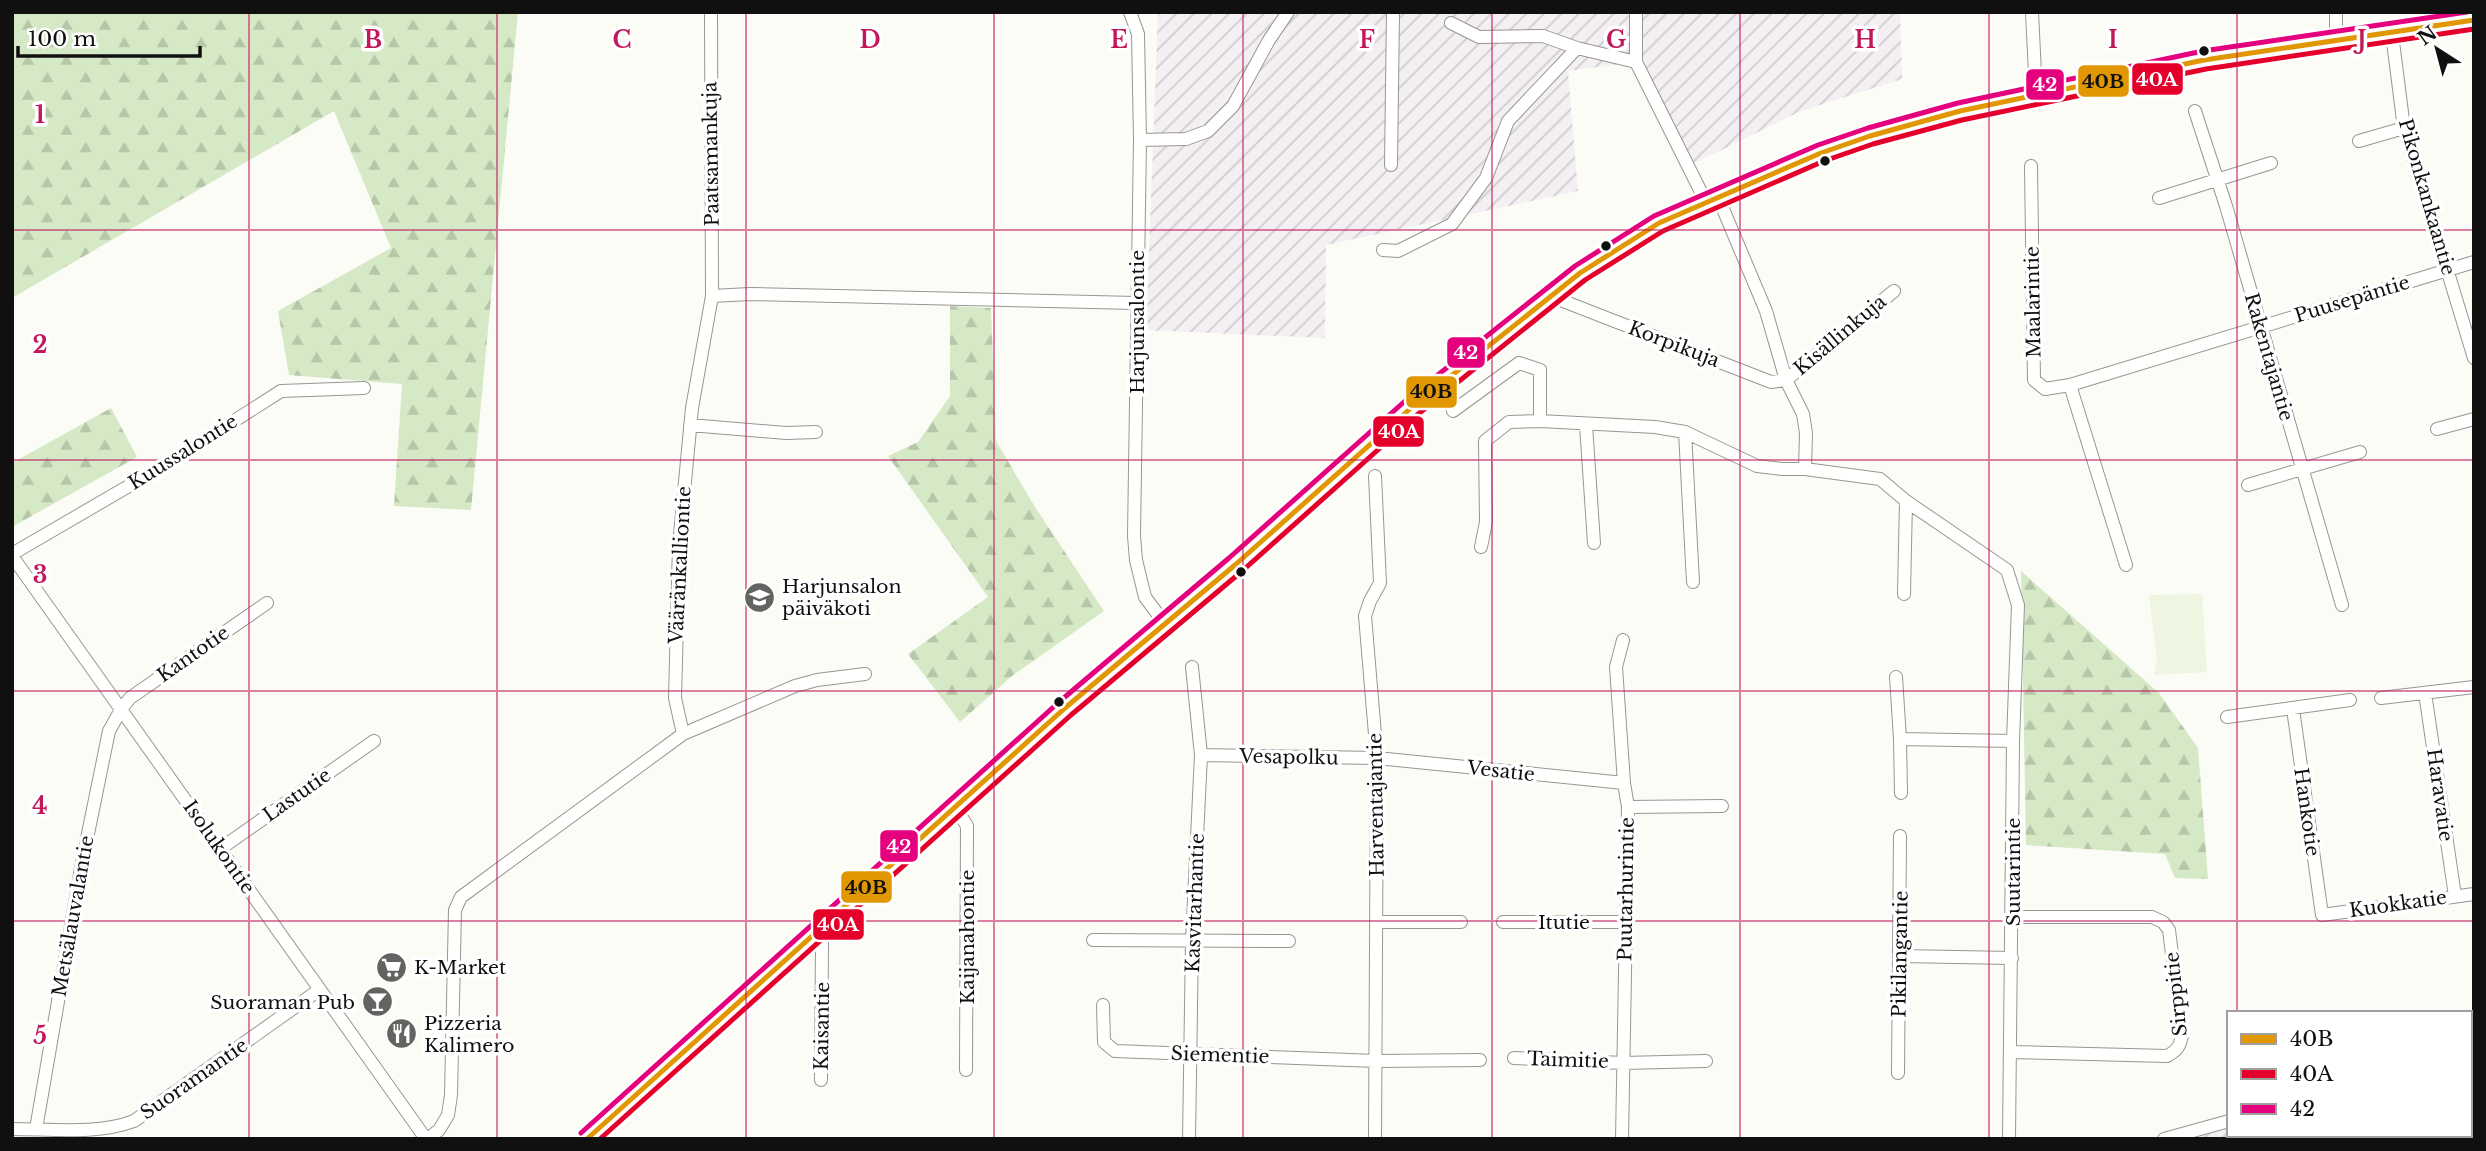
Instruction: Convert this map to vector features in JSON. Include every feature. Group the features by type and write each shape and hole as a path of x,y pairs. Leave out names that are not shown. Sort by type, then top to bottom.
{"main road":[{"path":"587,1139 1065,708 1411,408 1580,273 1659,223 1787,166 1863,138 1949,113 2204,60 2474,20"}],"street":[{"name":"Paatsamankuja","path":"711,12 712,296"},
{"name":"Harjunsalontie","path":"1130,12 1138,34 1140,141 1135,548 1145,597 1165,624"},
{"path":"1140,141 1186,139 1208,131 1233,106 1269,40 1288,12"},
{"path":"1391,165 1393,12"},
{"path":"1636,12 1636,62 1712,199 1766,311 1786,380 1803,414 1806,432 1805,469"},
{"path":"2032,12 2036,94"},
{"path":"2336,12 2336,40"},
{"path":"1451,23 1479,37 1543,36 1577,48 1636,62"},
{"name":"Pikonkankaantie","path":"2392,34 2404,128 2474,358"},
{"path":"1383,250 1398,251 1452,224 1486,178 1508,121 1577,48"},
{"name":"Rakentajantie","path":"2195,111 2218,180 2342,605"},
{"path":"2359,141 2404,128"},
{"path":"2159,198 2271,163"},
{"name":"Maalarintie","path":"2031,166 2034,380 2045,389 2070,385"},
{"name":"Puusepäntie","path":"2070,385 2474,262"},
{"name":"Kisällinkuja","path":"1786,380 1894,290"},
{"path":"712,296 750,294 1136,303"},
{"name":"Vääränkalliontie","path":"683,734 675,698 679,545 690,425 712,296"},
{"name":"Korpikuja","path":"1563,301 1771,382 1786,380"},
{"path":"1453,411 1519,363 1540,370 1540,421"},
{"path":"2070,385 2126,565"},
{"name":"Kuussalontie","path":"12,555 170,463 281,391 364,388"},
{"path":"2437,429 2474,419"},
{"name":"Suutarintie","path":"1480,547 1486,522 1485,441 1509,422 1540,421 1655,427 1685,432 1757,466 1880,479 2007,570 2018,605 2013,741 2009,1139"},
{"path":"690,425 786,433 816,432"},
{"path":"1586,425 1594,543"},
{"path":"1685,432 1693,582"},
{"path":"2248,485 2360,453"},
{"name":"Harventajantie","path":"1375,476 1380,583 1365,616 1377,758 1375,1139"},
{"path":"1904,594 1906,500"},
{"name":"Isolukontie","path":"12,555 421,1137"},
{"name":"Kantotie","path":"122,708 130,698 267,603"},
{"name":"Puutarhurintie","path":"1622,1139 1628,807 1616,667 1623,640"},
{"name":"Kasvitarhantie","path":"1189,1139 1192,941 1201,755 1192,667"},
{"path":"421,1137 439,1130 448,1115 453,1052 455,910 461,897 683,734 794,686 865,674"},
{"path":"1896,677 1901,793"},
{"path":"2381,698 2474,687"},
{"name":"Haravatie","path":"2425,694 2455,896"},
{"path":"2227,717 2350,700"},
{"name":"Metsälauvalantie","path":"36,1129 81,868 108,731 122,708"},
{"name":"Hankotie","path":"2293,709 2322,915"},
{"path":"1900,739 2013,741"},
{"name":"Lastutie","path":"220,849 374,741"},
{"name":"Vesapolku","path":"1201,755 1377,758"},
{"name":"Vesatie","path":"1377,758 1624,783"},
{"path":"1628,807 1722,806"},
{"name":"Kaijanahontie","path":"956,808 967,826 966,1070"},
{"name":"Pikilangantie","path":"1898,1073 1900,835"},
{"name":"Kuokkatie","path":"2322,915 2474,894"},
{"name":"Sirppitie","path":"2011,1052 2167,1055 2181,1045 2182,1035 2169,930 2163,922 2152,917 2013,917"},
{"path":"1377,922 1461,922"},
{"name":"Itutie","path":"1503,922 1625,922"},
{"name":"Kaisantie","path":"820,930 821,1080"},
{"path":"1093,940 1289,941"},
{"path":"1900,956 2012,958"},
{"name":"Suoramantie","path":"12,1129 108,1128 134,1121 319,990"},
{"name":"Siementie","path":"1103,1005 1104,1042 1115,1051 1376,1061"},
{"name":"Taimitie","path":"1514,1058 1623,1063 1706,1062"},
{"path":"1376,1061 1480,1060"},
{"path":"2164,1139 2227,1122"}],"shaded area":[{"path":"1158,12 1900,12 1902,79 1801,111 1683,169 1636,62 1568,71 1578,191 1326,245 1325,338 1146,330"},
{"path":"2472,1036 2474,1139 2189,1139 2227,1129 2227,1137 2472,1137"}],"green space":[{"path":"12,12 518,12 471,510 394,506 402,384 289,375 278,311 391,248 334,111 12,298"},
{"path":"950,306 991,308 996,441 1035,507 1104,611 1012,676 960,722 908,654 988,597 888,456 918,442 950,396"},
{"path":"111,408 137,457 12,527 12,463"},
{"path":"2021,571 2159,693 2198,748 2208,879 2175,878 2165,854 2026,845"},
{"path":"2202,594 2207,672 2154,675 2157,660 2149,595"}],"transit line":[{"name":"42","path":"581,1133 1059,702 1229,558 1405,401 1575,266 1654,216 1818,145 1958,103 2203,51 2467,12"},
{"name":"40B","path":"587,1139 1065,708 1235,565 1411,408 1580,273 1659,223 1821,153 1870,136 1960,111 2204,60 2474,20"},
{"name":"40A","path":"600,1139 1071,715 1241,572 1417,415 1585,280 1663,231 1824,161 1873,144 1962,120 2206,69 2474,29"}],"place":[{"name":"Harjunsalon päiväkoti","path":"759,597"},
{"name":"K-Market","path":"391,967"},
{"name":"Suoraman Pub","path":"378,1002"},
{"name":"Pizzeria Kalimero","path":"401,1034"}]}
